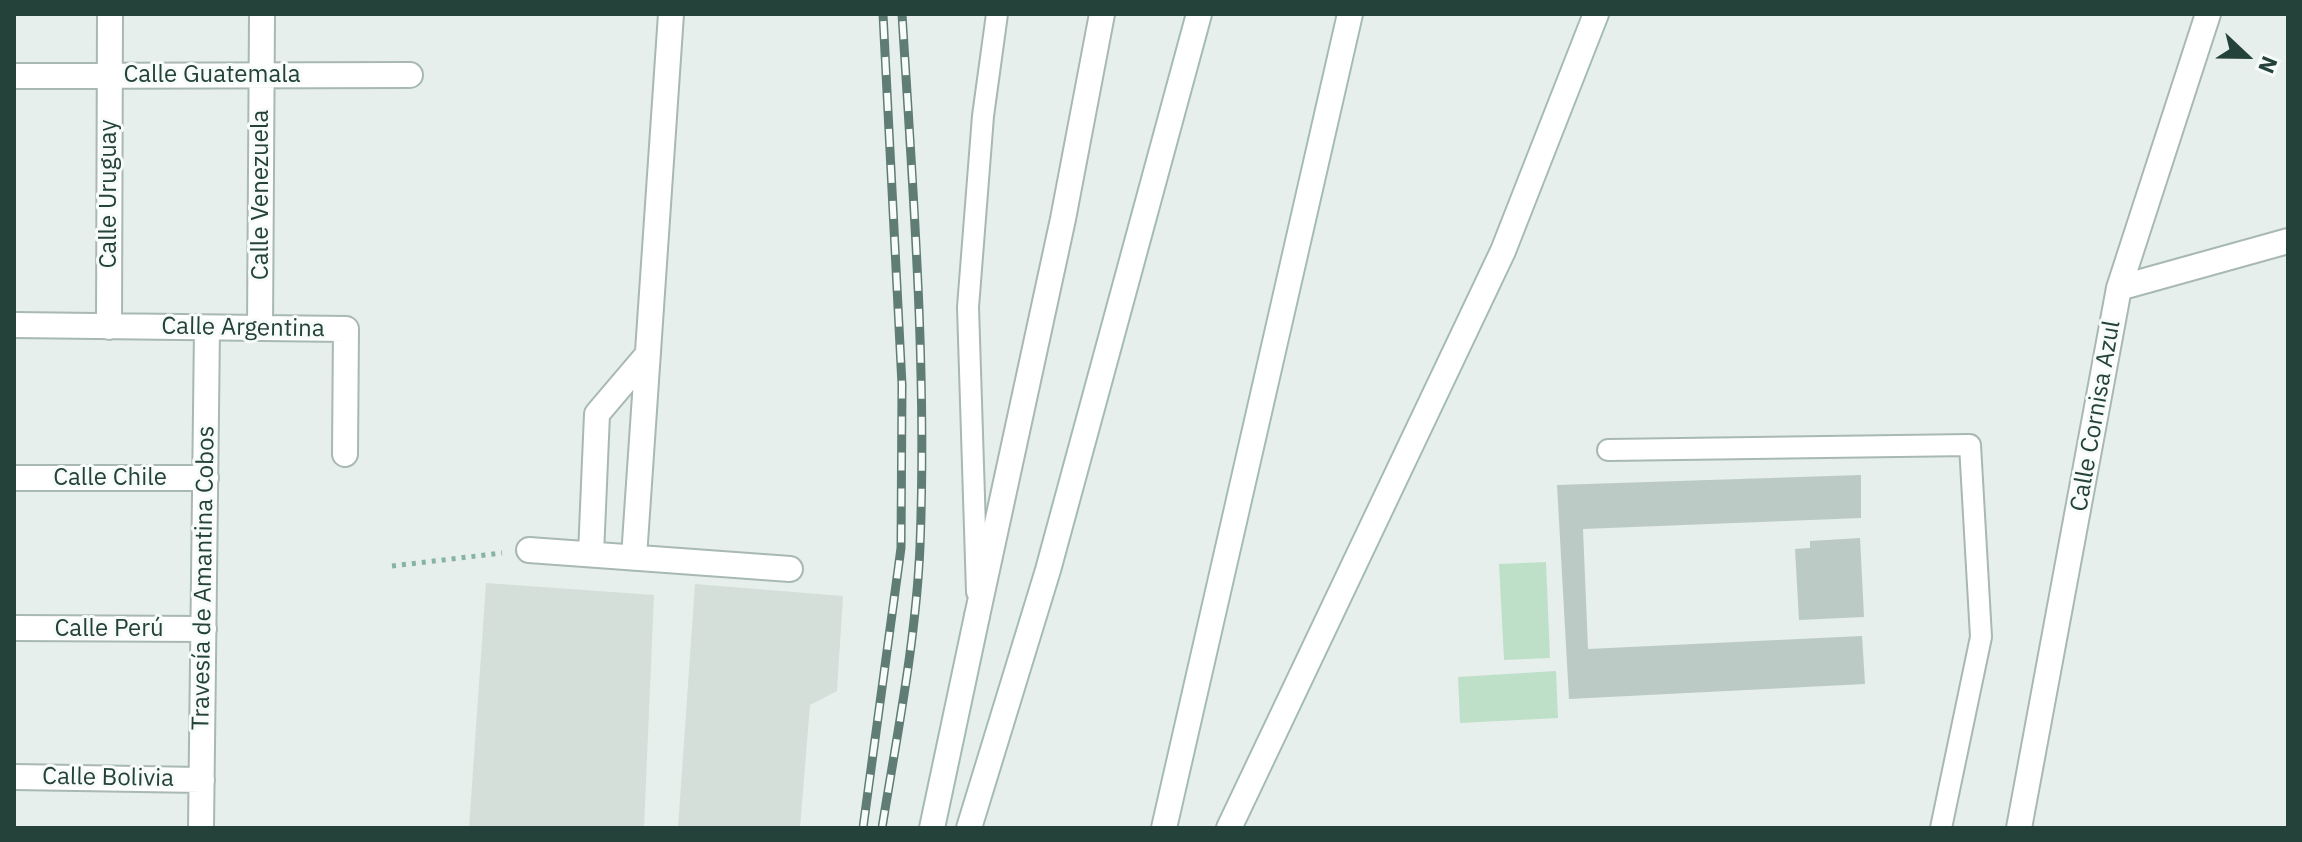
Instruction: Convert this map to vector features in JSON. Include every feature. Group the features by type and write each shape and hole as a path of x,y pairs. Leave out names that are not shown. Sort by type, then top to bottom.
{"street":[{"name":"Calle Uruguay","path":"109,327 110,14"},
{"name":"Calle Venezuela","path":"260,328 262,14"},
{"path":"634,557 671,14"},
{"path":"932,828 1063,219 1102,14"},
{"path":"969,828 1048,570 1199,14"},
{"path":"1164,828 1350,14"},
{"path":"1229,828 1503,251 1596,14"},
{"name":"Calle Cornisa Azul","path":"2019,828 2119,288 2208,14"},
{"name":"Calle Guatemala","path":"14,76 410,75"},
{"path":"2119,288 2286,249"},
{"name":"Calle Argentina","path":"14,325 346,329 345,454"},
{"name":"Travesía de Amantina Cobos","path":"201,828 207,328"},
{"path":"591,554 597,414 648,354"},
{"name":"Calle Chile","path":"14,478 206,478"},
{"path":"529,550 790,569"},
{"name":"Calle Perú","path":"14,628 204,629"},
{"name":"Calle Bolivia","path":"14,777 202,780"}],"lane":[{"path":"977,616 968,307 983,116 997,14"},
{"path":"1608,450 1970,445 1981,637 1941,828"}],"path":[{"path":"392,566 529,550"}],"shaded area":[{"path":"486,583 654,595 644,828 469,828"},
{"path":"695,584 843,596 837,691 810,705 800,828 678,828"}],"green space":[{"path":"1546,562 1550,658 1504,660 1499,564"},
{"path":"1556,671 1558,718 1460,723 1458,677"}],"building":[{"path":"1861,475 1861,518 1583,529 1588,649 1862,636 1865,684 1569,699 1557,485"},
{"path":"1860,538 1864,617 1799,620 1795,549 1810,548 1810,541"}],"railway":[{"path":"863,828 901,548 902,385 883,14"},
{"path":"882,828 914,617 922,480 918,280 902,14"}]}
